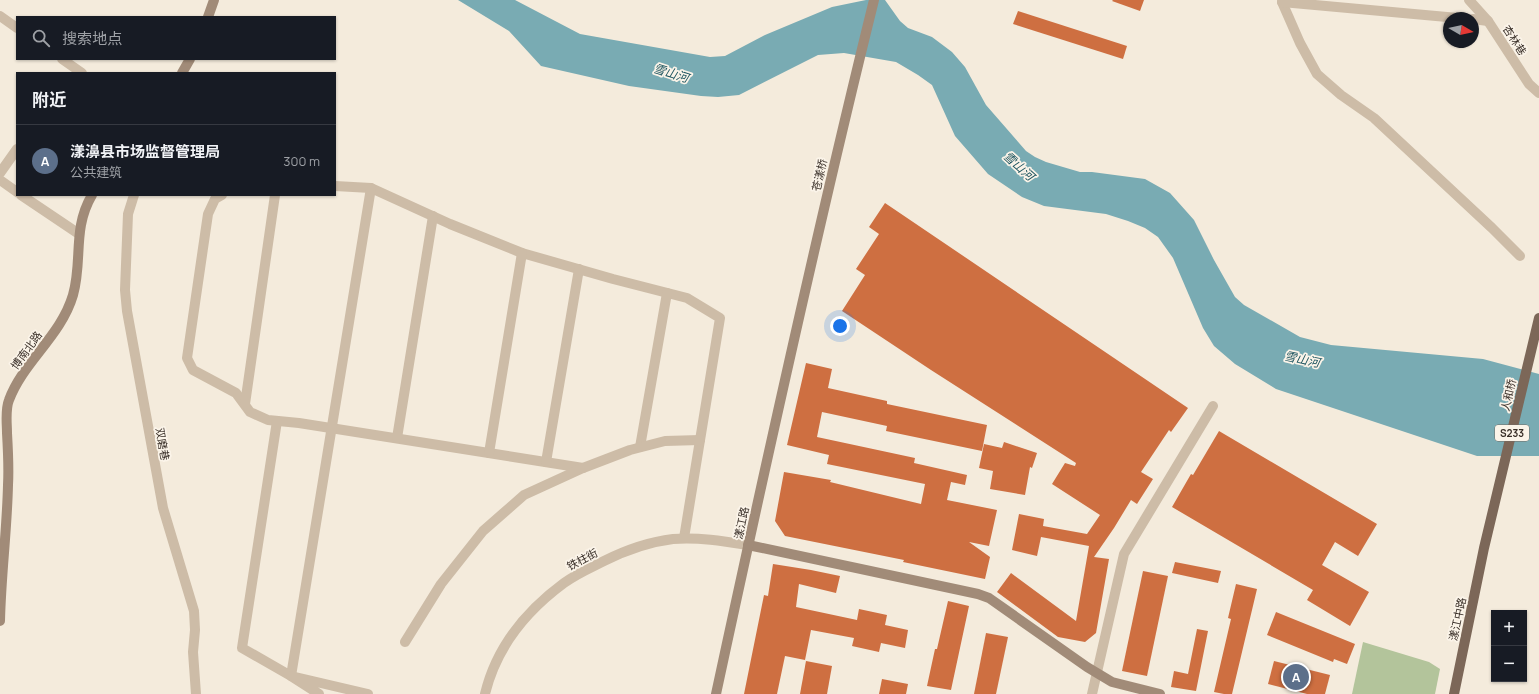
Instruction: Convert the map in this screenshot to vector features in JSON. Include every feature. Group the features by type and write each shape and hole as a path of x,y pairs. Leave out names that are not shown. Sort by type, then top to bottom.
{"main road":[{"path":"208,16 214,0"},
{"name":"苍漾桥","path":"789,356 874,0"},
{"path":"183,72 189,60"},
{"name":"博南北路","path":"0,621 8,486 8,402 23,375 60,324 69,306 76,279 79,234 83,214 92,196"},
{"name":"人和桥","path":"1484,548 1539,318"},
{"name":"漾江路","path":"716,694 789,356"},
{"path":"748,545 978,594 989,598 1096,673 1112,682 1160,694"},
{"name":"漾江中路","path":"1454,694 1484,548"}],"street":[{"name":"杏林巷","path":"1469,0 1488,21 1529,84 1539,93"},
{"path":"1443,17 1282,1 1300,43 1317,74 1341,95 1374,118 1520,256"},
{"path":"0,16 16,27"},
{"path":"1479,20 1488,21"},
{"path":"63,60 75,71"},
{"path":"0,173 16,150"},
{"path":"0,180 16,191"},
{"path":"336,186 371,188 433,216 522,253 687,298 720,318 684,538"},
{"path":"291,676 371,188"},
{"path":"22,196 79,234"},
{"name":"双磨巷","path":"134,196 128,214 125,290 127,311 163,508 194,611 195,630 193,652 196,694"},
{"path":"220,196 215,199 208,214 187,358 193,370 236,394 250,412 268,420 332,428 583,468"},
{"path":"245,404 275,196"},
{"path":"397,438 433,216"},
{"path":"489,453 522,253"},
{"path":"546,462 579,269"},
{"path":"640,447 667,293"},
{"path":"1092,694 1124,554 1213,406"},
{"path":"277,421 242,648 319,694"},
{"path":"405,642 441,584 483,531 524,495 583,468 640,447 665,441 700,440"},
{"name":"铁柱街","path":"485,694 488,680 498,656 517,627 542,601 565,582 620,553 649,543 684,538 722,540 748,545"},
{"path":"291,676 368,694"}],"green space":[{"path":"1363,642 1429,662 1440,669 1435,694 1352,694"}],"water":[{"name":"雪山河","path":"458,0 515,0 580,34 710,57 725,56 765,35 832,7 866,0 885,0 900,21 908,28 932,37 952,52 965,67 986,105 1026,151 1046,162 1080,172 1092,172 1145,179 1170,193 1194,220 1235,297 1244,305 1300,337 1331,345 1483,359 1539,374 1539,456 1477,456 1276,389 1235,364 1214,346 1203,328 1173,258 1158,237 1145,228 1106,214 1044,206 1022,197 988,174 955,136 932,85 896,62 844,53 818,55 739,95 718,97 629,86 541,66 509,31"}],"building":[{"path":"1144,0 1140,11 1112,1"},
{"path":"1018,11 1127,46 1123,59 1013,24"},
{"path":"885,203 1188,408 1171,432 1169,430 1141,472 1153,479 1137,504 1131,500 1094,557 1109,559 1096,633 1085,642 1058,637 997,592 1011,573 1076,621 1089,546 1041,537 1037,556 1012,550 1019,514 1044,519 1043,526 1087,534 1100,515 1052,484 1065,463 1075,466 1076,463 842,311 865,275 856,269 879,234 869,227"},
{"path":"806,363 832,369 828,388 887,401 887,404 987,425 982,451 886,431 887,426 822,412 817,437 915,458 914,463 967,475 965,485 951,482 947,500 997,510 989,546 969,542 990,557 985,579 903,562 904,560 785,536 775,521 784,472 831,480 830,482 921,504 925,484 827,464 829,455 787,445"},
{"path":"1219,431 1377,524 1358,556 1335,542 1322,565 1369,592 1350,626 1307,600 1313,590 1172,507"},
{"path":"1004,442 1037,453 1032,468 1030,467 1025,495 990,489 993,471 979,468 984,444 1002,448"},
{"path":"1175,562 1221,571 1218,583 1172,573"},
{"path":"773,564 840,576 836,593 799,584 796,607 857,620 859,609 887,615 885,625 908,630 905,648 881,643 879,652 852,646 854,638 811,630 805,660 785,656 777,694 744,694 764,595 768,596"},
{"path":"1143,571 1168,576 1147,676 1122,671"},
{"path":"1236,584 1257,589 1232,694 1224,694 1214,692 1231,619 1228,618"},
{"path":"948,601 969,606 951,690 927,686"},
{"path":"1276,612 1355,644 1347,664 1334,659 1333,662 1267,635"},
{"path":"1197,629 1208,631 1196,691 1171,687 1174,671 1188,674"},
{"path":"986,633 1008,637 996,694 974,694"},
{"path":"806,661 832,666 827,694 800,694"},
{"path":"1274,661 1330,675 1325,694 1307,694 1268,684"},
{"path":"882,679 908,684 906,694 879,694"}],"place":[{"name":"漾濞县市场监督管理局","path":"1296,677"}]}
